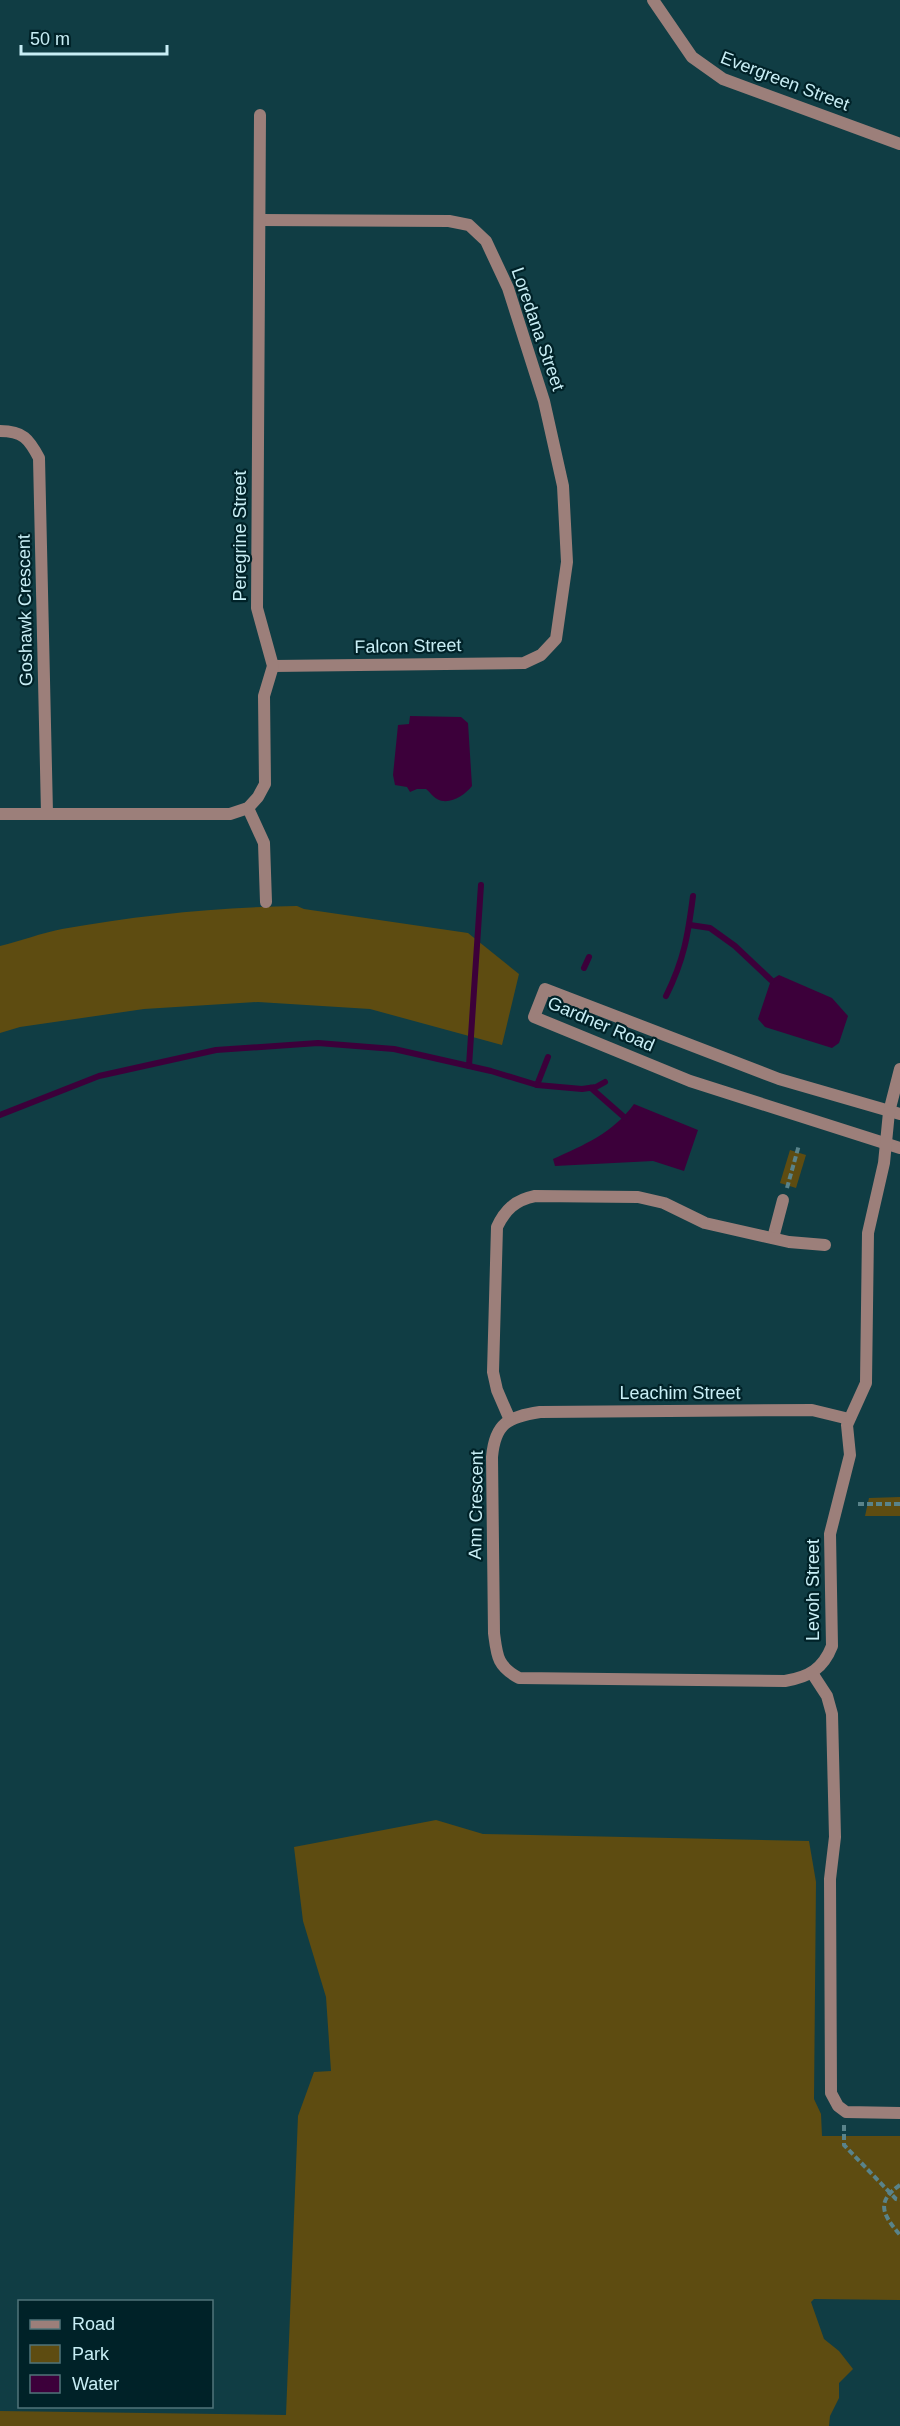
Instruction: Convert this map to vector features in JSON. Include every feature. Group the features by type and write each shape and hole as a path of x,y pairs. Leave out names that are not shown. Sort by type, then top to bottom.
{"street":[{"name":"Evergreen Street","path":"653,0 692,57 723,79 900,144"},
{"name":"Peregrine Street","path":"260,114 257,608 273,666"},
{"name":"Loredana Street","path":"260,220 449,221 470,225 486,241 508,288 544,401 562,486 567,562 561,613 556,639 541,655"},
{"name":"Goshawk Crescent","path":"0,431 12,431 29,440 39,458 47,813"},
{"name":"Falcon Street","path":"273,666 524,663 541,655"},
{"path":"0,814 230,814 248,808 258,797 265,784 264,696 273,666"},
{"path":"248,808 264,843 266,902"},
{"name":"Gardner Road","path":"894,1113 779,1079 544,989 534,1017 690,1081 900,1148"},
{"name":"Levoh Street","path":"812,1673 828,1658 832,1646 830,1534 850,1455 847,1425 866,1383 868,1233 884,1163 885,1145 894,1113 900,1069"},
{"path":"510,1420 497,1390 493,1372 497,1227 502,1216 512,1205 523,1198 535,1196 638,1197 664,1203 705,1223 801,1244 825,1245"},
{"path":"772,1238 783,1200"},
{"name":"Leachim Street","path":"510,1420 540,1412 801,1410 812,1410 849,1419"},
{"name":"Ann Crescent","path":"510,1420 497,1431 492,1457 494,1633 498,1660 507,1672 519,1678 785,1681 802,1678 812,1673"},
{"path":"812,1673 827,1696 832,1714 835,1836 830,1879 829,2081 831,2093 838,2106 846,2112 900,2113"}],"path":[{"path":"783,1200 799,1145"},
{"path":"858,1504 900,1504"},
{"path":"846,2112 842,2134 844,2145 896,2199 900,2200"},
{"path":"900,2185 884,2200 884,2209 900,2235"}],"green space":[{"path":"297,906 304,909 468,933 519,974 502,1045 370,1009 258,1002 144,1009 20,1027 0,1033 0,946 54,931 91,924 209,910"},
{"path":"790,1150 806,1155 796,1188 780,1183"},
{"path":"900,1497 900,1516 865,1516 869,1498"},
{"path":"436,1820 483,1834 809,1841 816,1882 814,2099 821,2114 822,2136 900,2136 900,2300 814,2299 811,2302 824,2339 839,2351 853,2369 839,2383 839,2398 830,2416 829,2426 0,2426 0,2411 286,2415 298,2116 314,2072 331,2071 326,1997 303,1921 294,1847"}],"water":[{"path":"410,716 461,717 468,723 472,786 461,796 442,801 426,789 410,792 407,787 395,785 393,775 398,725 409,724"},
{"path":"779,975 832,998 848,1016 839,1043 832,1048 765,1027 758,1019 771,980"},
{"path":"634,1104 698,1130 684,1171 653,1161 555,1166 553,1159 587,1143 607,1130 617,1123"}],"waterway":[{"path":"469,1066 481,885"},
{"path":"666,996 684,947 693,896"},
{"path":"690,925 710,928 735,946 771,980"},
{"path":"584,968 589,957"},
{"path":"0,1115 99,1076 216,1050 318,1043 394,1049 491,1071 537,1085 582,1089 596,1087 605,1082"},
{"path":"537,1085 548,1057"},
{"path":"591,1088 624,1117"}]}
